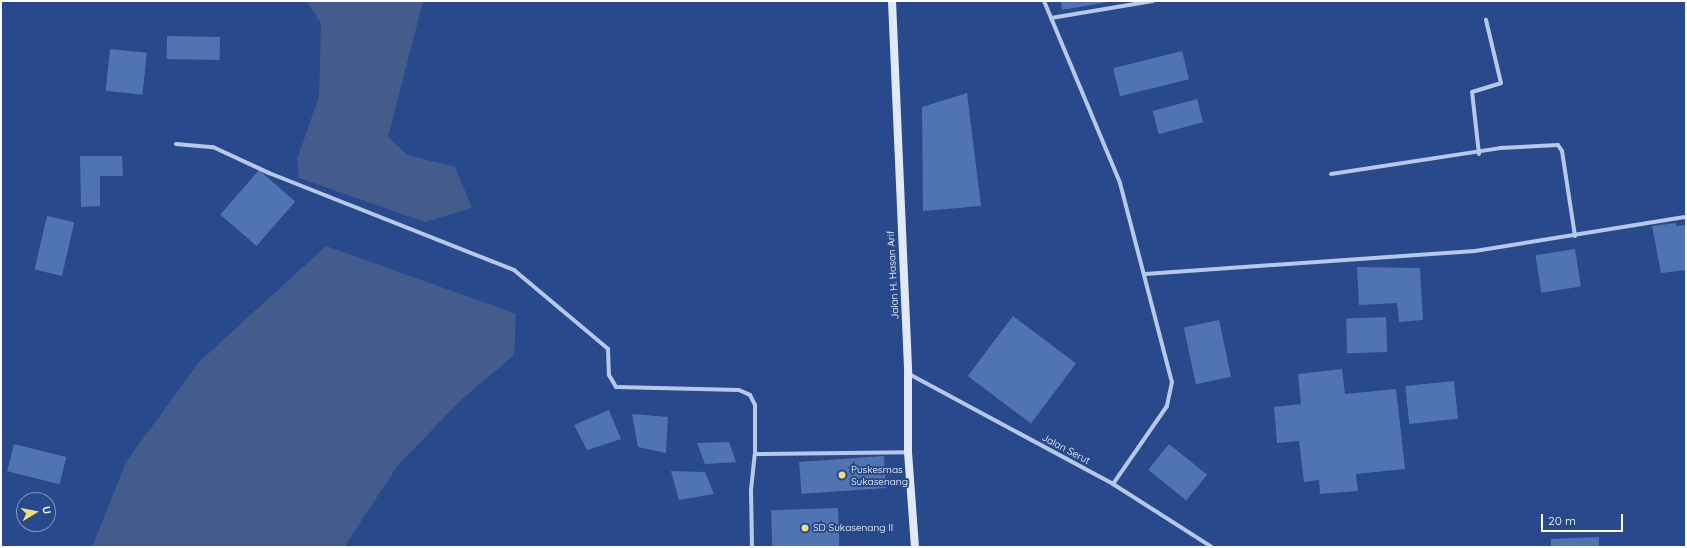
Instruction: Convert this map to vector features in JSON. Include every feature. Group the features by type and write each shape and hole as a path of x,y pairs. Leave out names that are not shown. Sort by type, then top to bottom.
{"main road":[{"name":"Jalan H. Hasan Arif","path":"892,1 908,373 908,452 915,547"}],"street":[{"path":"1044,1 1120,183 1170,371 1170,394 1160,418 1113,484"},
{"path":"1051,18 1153,1"},
{"path":"1478,154 1472,92 1501,84 1486,20"},
{"path":"176,144 213,147 269,173 514,270 608,349 609,375 616,388 739,390 750,395 755,404 755,454 751,490 752,547"},
{"path":"1331,174 1443,156 1478,154 1500,148 1558,145 1562,151 1575,236"},
{"path":"1145,274 1475,251 1686,217"},
{"name":"Jalan Serut","path":"908,373 1113,484 1212,547"},
{"path":"755,454 908,452"}],"water":[{"path":"307,1 423,1 388,137 407,155 455,167 472,208 425,222 299,178 297,159 319,97 321,24"},
{"path":"326,246 516,314 514,355 460,401 398,465 344,547 92,547 126,462 199,362"}],"building":[{"path":"1061,1 1108,1 1108,2 1062,10"},
{"path":"167,36 220,37 220,60 167,59"},
{"path":"110,49 147,53 142,95 106,91"},
{"path":"1182,51 1189,79 1120,96 1113,68"},
{"path":"967,93 981,206 923,211 922,107"},
{"path":"1197,99 1203,122 1159,134 1153,111"},
{"path":"80,156 122,156 123,176 100,176 100,206 81,207"},
{"path":"259,170 295,201 257,246 220,215"},
{"path":"47,216 74,222 62,276 35,270"},
{"path":"1676,223 1676,226 1686,225 1686,270 1661,273 1652,226"},
{"path":"1575,249 1581,287 1541,293 1535,255"},
{"path":"1357,267 1420,268 1423,320 1399,322 1397,303 1359,305"},
{"path":"1013,316 1076,364 1031,423 968,376"},
{"path":"1386,317 1387,352 1347,353 1346,318"},
{"path":"1219,320 1231,377 1196,384 1184,327"},
{"path":"1342,369 1345,394 1396,389 1405,469 1356,474 1358,491 1320,494 1319,480 1304,482 1299,441 1277,443 1274,407 1301,404 1298,374"},
{"path":"1454,381 1458,419 1409,424 1405,386"},
{"path":"609,410 621,439 587,450 574,425"},
{"path":"632,414 668,417 666,453 638,447"},
{"path":"729,442 736,462 705,464 697,443"},
{"path":"14,444 66,457 60,484 7,471"},
{"path":"1169,444 1207,475 1186,500 1148,470"},
{"name":"Puskesmas Sukasenang","path":"884,456 886,488 801,494 799,462"},
{"path":"671,471 705,472 714,494 679,500"},
{"name":"SD Sukasenang II","path":"838,508 839,546 772,547 771,510"},
{"path":"1599,537 1599,547 1551,547 1551,539"}],"place":[{"name":"Puskesmas Sukasenang","path":"842,475"},
{"name":"SD Sukasenang II","path":"805,528"}]}
